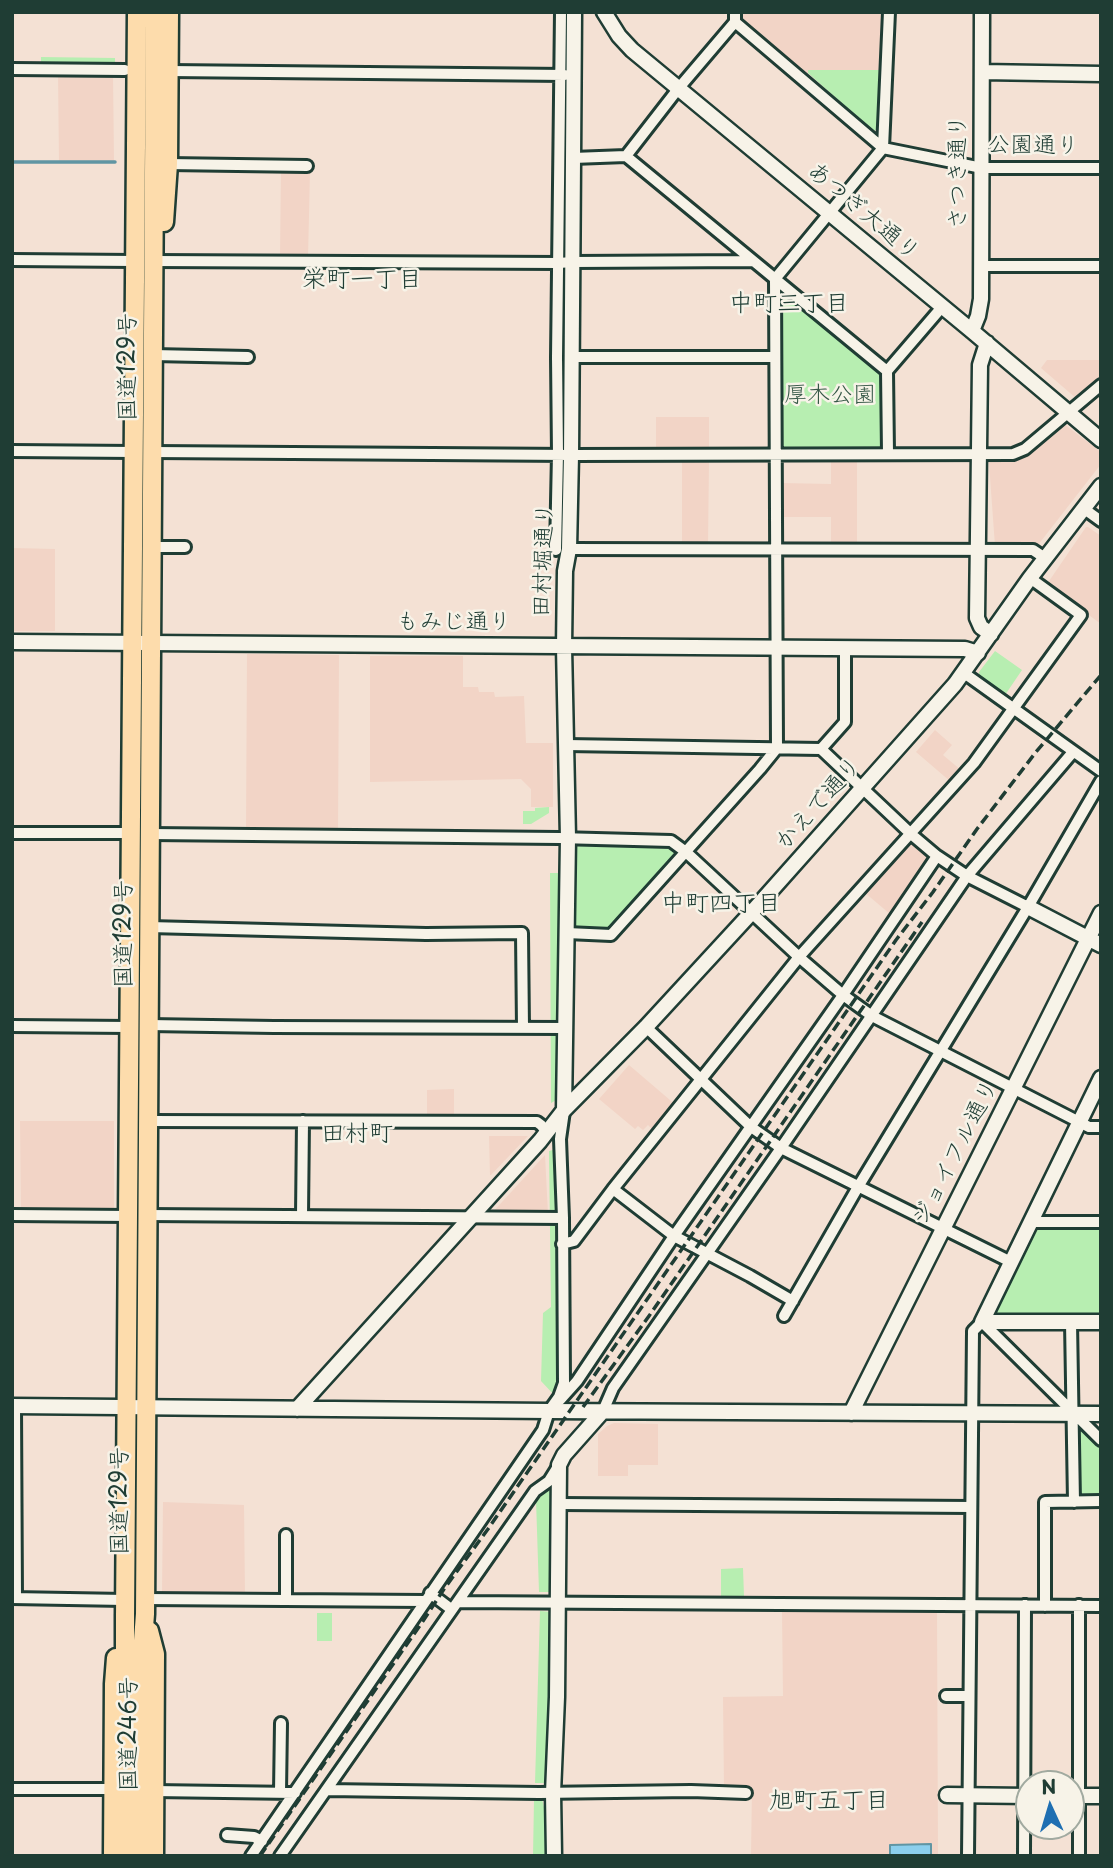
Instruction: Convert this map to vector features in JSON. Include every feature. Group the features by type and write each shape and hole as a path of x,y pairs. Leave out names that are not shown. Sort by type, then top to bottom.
{"highway":[{"path":"125,12 124,165 132,261"},
{"name":"国道129号","path":"137,12 163,233 154,279 145,1606 139,1856"},
{"name":"国道129号","path":"125,1856 134,452 132,261 153,165 155,12"},
{"path":"153,165 169,71 169,12"},
{"name":"国道246号","path":"145,1606 155,1654 154,1856"},
{"name":"国道246号","path":"113,1856 114,1685 118,1641 125,1607"}],"street":[{"path":"561,12 567,75 565,263 557,357 565,454"},
{"name":"田村堀通り","path":"565,1110 568,838 565,571 562,549 572,356 565,263 573,158 567,75 574,12"},
{"name":"あつぎ大通り","path":"604,12 619,36 632,50 1101,440"},
{"path":"567,933 611,935 777,748 775,279 883,148 889,12"},
{"name":"さつき通り","path":"972,331 980,308 982,12"},
{"path":"626,156 735,17 883,148"},
{"path":"12,69 125,70"},
{"path":"169,71 567,75"},
{"path":"982,72 1101,74"},
{"name":"公園通り","path":"883,148 982,168 1101,168"},
{"path":"573,158 626,156 887,371"},
{"path":"153,165 307,166"},
{"path":"12,260 132,261"},
{"path":"156,261 753,261"},
{"path":"981,266 1101,266"},
{"path":"887,453 887,371 942,307"},
{"path":"987,343 980,365 977,618 981,627 991,634"},
{"path":"153,355 248,357"},
{"path":"572,356 775,357"},
{"path":"153,452 1013,454 1025,449 1101,385"},
{"path":"12,451 134,452"},
{"name":"かえで通り","path":"297,1409 565,1110 646,1027 863,789 964,673 1045,558 1090,506 1101,486"},
{"path":"1090,506 1101,521"},
{"path":"152,547 185,547"},
{"path":"562,549 1033,551 1045,558"},
{"path":"562,1244 574,1241 799,957 974,763 1081,615 1030,578"},
{"name":"もみじ通り","path":"12,642 965,649 978,653"},
{"path":"821,749 845,722 845,648"},
{"path":"964,673 1101,771"},
{"path":"566,745 821,749 937,856 967,876 1094,941"},
{"path":"280,1856 536,1491 549,1481 564,1454 603,1411 613,1388 967,876 1073,752"},
{"path":"784,1316 1101,781"},
{"path":"12,833 131,833"},
{"path":"150,834 671,841 799,957 872,1016 1089,1127 1101,1127"},
{"path":"549,1411 577,1381 937,856"},
{"name":"ジョイフル通り","path":"851,1413 1014,1088 1094,941 1101,913"},
{"path":"149,927 522,933 523,1028"},
{"path":"149,1025 566,1028"},
{"path":"12,1026 129,1027"},
{"path":"646,1027 751,1127 781,1148 1011,1262"},
{"path":"968,1856 973,1331 982,1322 1101,1078"},
{"path":"251,1856 543,1430 549,1411 559,1397 564,1382 560,1139 565,1110"},
{"path":"148,1121 303,1121 318,1116 537,1122 547,1132"},
{"path":"302,1216 303,1121"},
{"path":"613,1189 674,1236 793,1301"},
{"path":"12,1215 128,1216"},
{"path":"147,1215 563,1218"},
{"path":"1031,1222 1101,1222"},
{"path":"982,1322 1101,1322"},
{"path":"982,1322 1101,1440"},
{"path":"1071,1322 1074,1502"},
{"path":"125,1607 14,1598 13,1406 1101,1414"},
{"path":"554,1856 559,1465"},
{"path":"1045,1606 1045,1502 1101,1501"},
{"path":"560,1504 971,1507"},
{"path":"283,1541 286,1600"},
{"path":"145,1606 428,1597 455,1606 557,1601 1101,1606"},
{"path":"1025,1605 1027,1770"},
{"path":"1076,1770 1079,1605"},
{"path":"946,1696 969,1696"},
{"path":"278,1730 281,1792"},
{"path":"12,1788 113,1789"},
{"path":"327,1790 746,1793"},
{"path":"154,1791 295,1793"},
{"path":"947,1795 1015,1796"},
{"path":"227,1835 254,1836 262,1841"}],"shaded area":[{"path":"741,12 884,12 883,70 808,71 808,80 741,23"},
{"path":"58,73 113,74 114,161 59,162"},
{"path":"281,170 310,171 308,258 280,257"},
{"path":"1047,360 1101,360 1101,380 1077,399 1041,368"},
{"path":"656,417 709,417 709,449 656,449"},
{"path":"1064,424 1101,452 1101,464 1038,545 995,546 989,463 1014,460 1027,455"},
{"path":"682,460 709,461 708,544 682,544"},
{"path":"831,460 857,460 857,546 831,546 831,517 781,517 781,483 831,484"},
{"path":"1086,527 1101,536 1101,624 1047,584"},
{"path":"12,548 55,549 55,631 12,631"},
{"path":"247,654 339,655 338,832 246,831"},
{"path":"370,656 463,656 463,687 478,687 479,692 494,692 495,697 524,696 526,743 553,743 553,807 531,807 531,789 521,779 370,782"},
{"path":"935,730 952,745 943,755 961,770 951,782 916,752"},
{"path":"911,841 930,855 930,858 890,914 864,892"},
{"path":"629,1065 677,1106 655,1132 648,1125 643,1130 638,1126 635,1129 599,1099"},
{"path":"454,1089 454,1120 427,1120 427,1090"},
{"path":"20,1121 114,1121 114,1209 21,1210"},
{"path":"489,1136 528,1136 491,1175 490,1175"},
{"path":"545,1155 548,1214 491,1214"},
{"path":"614,1423 658,1424 658,1465 628,1465 628,1476 598,1476 598,1434"},
{"path":"163,1502 244,1505 245,1596 162,1594"},
{"path":"782,1611 937,1611 938,1856 751,1856 752,1788 724,1788 723,1697 783,1696"}],"green space":[{"path":"41,57 115,58 115,65 41,65"},
{"path":"808,70 882,70 880,119 876,130 873,131 808,73"},
{"path":"562,82 568,82 567,248 562,248"},
{"path":"562,269 567,269 566,354 561,354"},
{"name":"厚木公園","path":"784,293 882,374 879,449 783,449 781,446 780,295"},
{"path":"995,651 1022,670 1003,698 979,680 979,672"},
{"path":"556,662 561,801 558,805"},
{"path":"549,807 549,813 531,824 523,824 523,811"},
{"path":"669,843 677,849 677,853 607,929 574,927 577,844"},
{"path":"550,873 562,873 560,1098 551,1103"},
{"path":"560,1148 560,1386 555,1396 541,1381 543,1313 551,1307 549,1151"},
{"path":"1101,1227 1101,1313 992,1313 1034,1228"},
{"path":"1075,1426 1080,1426 1101,1446 1101,1499 1077,1496"},
{"path":"556,1485 557,1592 539,1592 536,1500 547,1486"},
{"path":"743,1568 744,1596 721,1597 721,1569"},
{"path":"540,1611 553,1612 547,1783 535,1783"},
{"path":"317,1613 332,1613 332,1641 317,1641"},
{"path":"542,1799 546,1815 545,1856 533,1856 534,1800"}],"water":[{"path":"931,1844 931,1856 890,1856 890,1845"}],"waterway":[{"path":"12,162 115,162"}],"railway":[{"path":"260,1856 896,940 1036,752 1101,675"},
{"path":"583,1407 922,922"}],"district":[{"name":"栄町一丁目","path":"362,280"},
{"name":"中町三丁目","path":"789,304"},
{"name":"中町四丁目","path":"721,904"},
{"name":"田村町","path":"357,1134"},
{"name":"旭町五丁目","path":"829,1801"}]}
